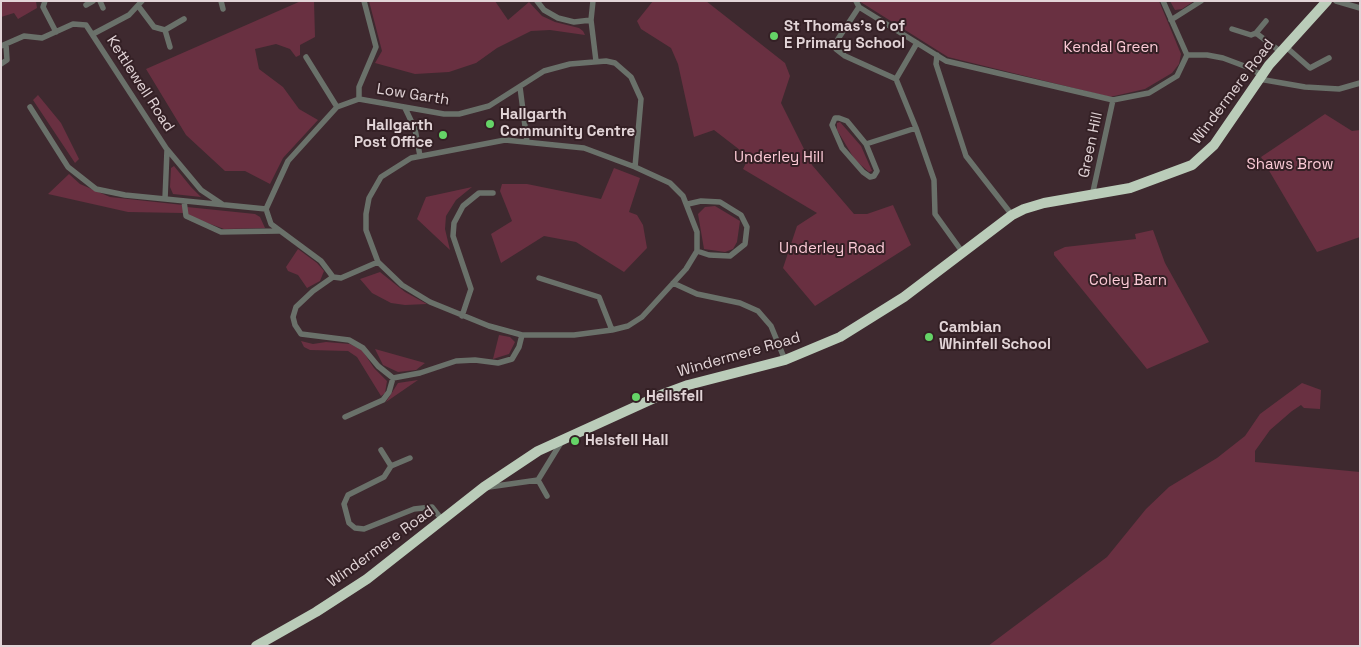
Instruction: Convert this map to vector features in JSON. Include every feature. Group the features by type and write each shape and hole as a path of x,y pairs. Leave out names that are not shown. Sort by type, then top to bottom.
{"highway":[{"name":"Windermere Road","path":"256,646 316,612 367,579 484,487 514,466 562,440 638,404 688,385 804,354 860,325 904,297 1012,214 1044,203 1092,196 1141,185 1178,171 1199,160 1214,146 1260,77 1327,1"}],"street":[{"path":"45,1 43,7 56,32"},
{"path":"86,5 93,1"},
{"path":"100,1 103,8"},
{"path":"220,1 223,9"},
{"path":"359,99 359,87 376,47 364,1"},
{"path":"537,1 544,10 558,18 574,22 591,20"},
{"path":"593,1 591,20 596,61"},
{"path":"963,253 935,214 934,180 896,79 845,56 836,49 838,39 857,4 946,61 1114,100 1149,93 1178,76 1187,55 1163,1"},
{"path":"1171,20 1201,1"},
{"path":"1336,1 1342,5 1360,8"},
{"path":"1,64 7,60 4,45 24,36 42,38 73,24 82,24 93,34 129,15 140,4 154,27 165,30 184,19"},
{"path":"1232,29 1251,35 1256,33 1266,22"},
{"path":"165,30 170,47"},
{"path":"1256,33 1310,68 1329,58"},
{"name":"Kettlewell Road","path":"93,34 166,148 201,190 222,204"},
{"path":"896,79 917,43"},
{"path":"937,55 936,64 966,156 1012,214"},
{"path":"1187,55 1207,55 1223,58 1260,77 1305,87 1338,89 1360,83"},
{"path":"306,57 337,107"},
{"name":"Low Garth","path":"266,209 288,162 337,107 359,99 405,108 459,114 489,106 544,71 596,61 606,61 620,66 631,77 638,89 641,110 635,167"},
{"path":"520,87 526,142"},
{"name":"Green Hill","path":"1092,196 1114,100"},
{"path":"30,107 68,167 85,182 107,193 266,209 271,224 321,261 333,277"},
{"path":"405,108 415,129 420,156"},
{"path":"834,118 847,121 866,144 877,171 874,176 870,177 863,172 842,148 832,125 834,118"},
{"path":"866,144 916,128"},
{"path":"492,141 526,142 584,148 635,167 670,183 688,204 697,232 697,251 686,269 642,317 628,326 574,335 522,336 462,316 430,302 402,285 378,262 366,230 369,198 376,183 388,171 401,162 420,156 492,141"},
{"name":"Kettlewell Road","path":"165,199 168,158 166,148"},
{"path":"462,316 471,288 453,236 454,223 463,206 478,193 493,193"},
{"path":"184,201 186,216 221,232 278,231"},
{"path":"688,204 701,201 720,202 741,215 747,227 745,244 730,256 709,255 697,251"},
{"path":"378,262 341,278 333,277 313,290 296,307 293,317 295,326 306,336 349,340 363,348 378,366 393,378 420,373 456,360 498,363 512,359 519,347 522,336"},
{"path":"539,278 599,297 612,330"},
{"path":"673,283 697,294 740,303 758,311 771,326 785,360"},
{"path":"345,417 383,400 389,392 393,378"},
{"path":"538,480 562,440"},
{"path":"381,450 391,466"},
{"path":"410,458 391,466 384,477 348,495 344,504 349,523 355,528 364,529 414,509 432,507 437,516 443,521"},
{"path":"484,487 538,480"},
{"path":"538,480 548,496"}],"green space":[{"path":"1,1 36,1 37,8 18,19 14,13 1,17"},
{"path":"301,1 314,1 315,37 300,45 300,55 296,57 290,49 276,44 255,49 259,69 283,87 299,109 318,120 283,158 270,184 245,171 225,171 186,135 146,69"},
{"path":"369,1 495,1 508,20 529,2 542,16 555,22 579,28 585,35 550,30 531,31 497,48 476,63 449,72 415,74 375,63 382,51"},
{"path":"653,1 706,1 785,63 790,76 781,103 812,165 854,214 867,214 893,205 911,245 815,306 783,268 797,226 817,213 743,169 749,157 714,130 694,137 678,64 671,48 641,29 637,21"},
{"name":"Kendal Green","path":"859,1 1159,1 1181,54 1179,64 1172,73 1145,89 1110,97 948,57"},
{"path":"1170,1 1194,1 1182,9 1175,10"},
{"path":"38,95 61,123 79,159 75,163 33,100"},
{"name":"Shaws Brow","path":"1325,114 1352,131 1360,130 1360,237 1317,252 1261,157"},
{"path":"840,122 861,146 872,171 869,172 855,160 837,130 837,123"},
{"path":"174,166 201,197 173,194 170,187 171,168"},
{"path":"614,168 640,178 629,212 637,215 643,225 647,248 624,272 576,242 544,236 501,263 491,234 512,221 500,191 502,184 527,184 601,199"},
{"path":"69,174 80,184 110,197 183,205 183,213 128,212 48,194"},
{"path":"472,187 456,200 446,216 445,229 450,250 417,219 426,197"},
{"path":"715,206 740,221 737,242 733,249 725,252 704,249 698,214 705,207"},
{"path":"187,207 255,214 260,217 265,228 224,229 191,217 187,214"},
{"name":"Coley Barn","path":"1153,230 1165,263 1209,342 1147,369 1054,255 1054,252 1065,247 1136,239 1135,234"},
{"path":"298,249 317,263 324,271 320,281 307,288 298,275 288,271 286,267"},
{"path":"380,272 405,292 427,304 405,305 391,303 372,293 360,279"},
{"path":"499,335 510,337 515,342 509,354 493,359"},
{"path":"301,341 313,344 326,342 350,344 362,350 374,368 387,381 385,393 381,396 357,357 348,351 310,350 304,347"},
{"path":"375,349 425,363 416,370 398,372 383,365"},
{"path":"418,380 386,402 398,383"},
{"path":"1302,383 1321,390 1320,409 1304,408 1301,405 1292,411 1270,430 1255,451 1255,462 1360,472 1360,646 988,646 1107,557 1146,509 1169,487 1217,458 1245,436 1260,414"}],"place":[{"name":"St Thomas's C of E Primary School","path":"774,36"},
{"name":"Hallgarth Community Centre","path":"490,124"},
{"name":"Hallgarth Post Office","path":"443,135"},
{"name":"Cambian Whinfell School","path":"929,337"},
{"name":"Hellsfell","path":"636,397"},
{"name":"Helsfell Hall","path":"575,441"}],"park label":[{"name":"Underley Hill","path":"779,158"},
{"name":"Underley Road","path":"832,249"}]}
